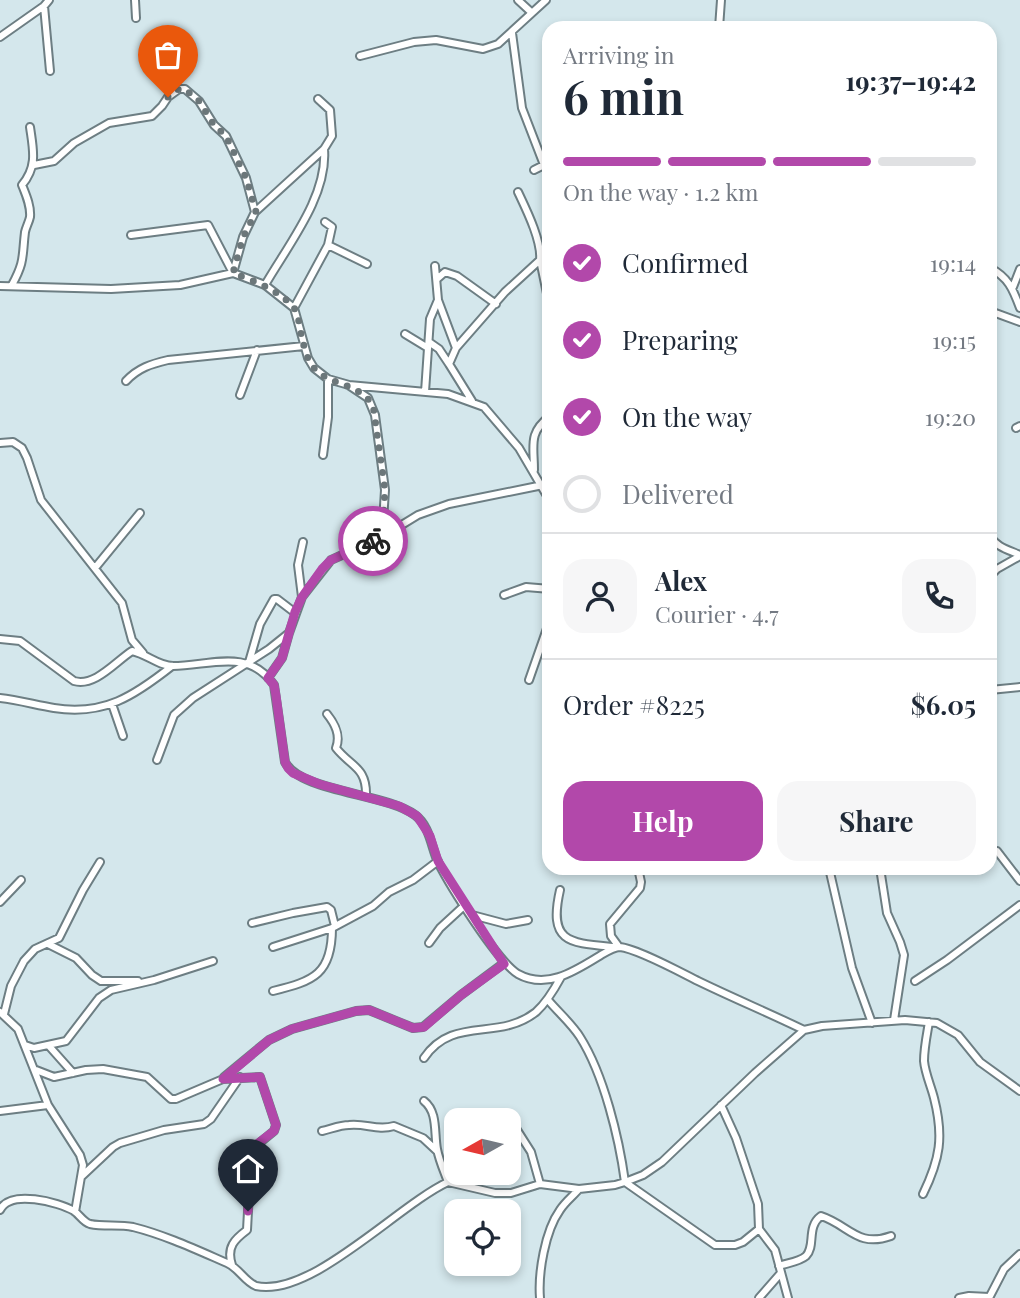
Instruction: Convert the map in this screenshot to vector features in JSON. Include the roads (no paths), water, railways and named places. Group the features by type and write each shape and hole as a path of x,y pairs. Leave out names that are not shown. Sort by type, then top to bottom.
{"street":[{"path":"135,0 136,18"},
{"path":"518,0 531,12"},
{"path":"360,56 414,42 436,40 483,49 498,44 545,0"},
{"path":"720,21 721,0"},
{"path":"0,37 47,3"},
{"path":"47,3 50,71"},
{"path":"512,32 522,108 542,160"},
{"path":"33,165 54,161 74,143 109,123 152,116 168,97 179,89 185,89 199,101 214,125 226,136 246,178 256,212"},
{"path":"233,273 243,237 256,212 324,149 332,136 330,110 318,99"},
{"path":"12,285 20,270 25,229 29,220 28,202 22,184 35,156 30,127"},
{"path":"265,285 303,224 325,167 324,149"},
{"path":"534,170 542,166"},
{"path":"518,192 528,212 542,266"},
{"path":"294,308 328,245 332,227 325,222"},
{"path":"131,235 208,225 233,273"},
{"path":"328,245 367,264"},
{"path":"449,364 456,348 540,256"},
{"path":"435,266 438,300 456,348"},
{"path":"1013,287 1020,270"},
{"path":"437,279 445,272 457,276 496,304"},
{"path":"997,272 1013,287 1020,308"},
{"path":"0,286 111,289 180,285 233,273 265,285 294,308 304,346 314,368 328,379 349,385 448,394 472,401 484,407 501,425 534,472"},
{"path":"425,392 430,319 438,300"},
{"path":"997,314 1020,322"},
{"path":"405,334 439,349 472,401"},
{"path":"126,381 133,373 149,364 168,360 304,346"},
{"path":"240,395 257,350"},
{"path":"323,455 328,417 328,379"},
{"path":"349,385 368,398 375,415 385,490 382,537"},
{"path":"542,422 534,432 534,472 542,490"},
{"path":"0,443 13,442 22,448 41,500 122,603 132,640 143,653 160,664 172,666 219,660 248,663 268,678 274,685 288,768 293,773 319,784 399,806 417,816 430,836 438,861 504,964 533,980 562,977 619,947"},
{"path":"268,678 282,658 302,597 331,560 382,537 418,514 449,504 538,485"},
{"path":"95,568 140,513"},
{"path":"302,597 298,565 303,542"},
{"path":"997,544 1020,555"},
{"path":"997,569 1020,555"},
{"path":"504,595 526,587 542,588"},
{"path":"248,663 260,624 274,600 277,599 295,612"},
{"path":"156,760 174,716 193,698 289,633"},
{"path":"0,639 20,641 80,683 94,679 132,651 143,653"},
{"path":"529,680 542,643"},
{"path":"0,698 68,710 86,710 112,705 142,690 172,666"},
{"path":"997,689 1020,687"},
{"path":"112,705 123,736"},
{"path":"327,714 337,730 339,740 336,748 362,773 366,783 366,796"},
{"path":"997,851 1020,881"},
{"path":"273,947 333,927 373,906 389,892 413,880 438,861"},
{"path":"75,1212 83,1165 80,1155 48,1105 18,1029 2,1013 11,986 24,961 35,949 60,938 100,862"},
{"path":"619,947 611,936 610,924 640,888 641,875"},
{"path":"831,875 852,968 872,1023"},
{"path":"881,875 887,913 904,955 894,1020"},
{"path":"0,902 21,880"},
{"path":"560,890 555,913 559,928 577,943 619,947 657,961 804,1030"},
{"path":"429,943 440,928 465,905"},
{"path":"915,981 1020,905"},
{"path":"252,923 293,912 327,907 331,910 332,948 314,978 300,985 274,991"},
{"path":"472,915 506,924 528,920"},
{"path":"48,944 76,958 101,981 154,980"},
{"path":"25,1045 34,1048 66,1041 99,998 111,989 154,980 213,961"},
{"path":"223,1079 269,1040 292,1029 356,1011 369,1010 413,1028 424,1027 461,995 504,964"},
{"path":"424,1058 439,1041 448,1036 498,1029 533,1014 548,1000 562,977"},
{"path":"548,1000 580,1037 592,1063 606,1097 625,1182 715,1245 735,1245 759,1229"},
{"path":"461,1185 495,1193 512,1193 540,1184 579,1189 625,1182 643,1175 662,1162 804,1030 894,1020 937,1023 958,1035 980,1062 1020,1091"},
{"path":"923,1194 935,1170 940,1151 935,1100 924,1062 929,1022"},
{"path":"49,1046 73,1073"},
{"path":"36,1070 54,1077 103,1069 147,1077 171,1099 223,1079 260,1077 276,1125 274,1131 257,1144 248,1192 247,1230 236,1237 230,1252 232,1265"},
{"path":"82,1176 121,1143 164,1130 204,1124 211,1119 240,1077"},
{"path":"424,1101 429,1105 433,1116 437,1150 444,1170"},
{"path":"0,1111 48,1105"},
{"path":"721,1105 736,1138 758,1205 759,1229 775,1250 788,1298"},
{"path":"322,1131 350,1124 382,1129 394,1126 423,1138 437,1150"},
{"path":"522,1138 531,1152 540,1184"},
{"path":"0,1210 3,1204 9,1202 42,1199 75,1212 85,1222 134,1227 232,1265 242,1276 258,1286 280,1288 304,1280 353,1251 373,1233 444,1185"},
{"path":"540,1298 543,1256 555,1219 560,1209 579,1189"},
{"path":"0,1199 9,1202"},
{"path":"759,1298 780,1270 809,1252 812,1228 818,1217 821,1216 865,1240 879,1240 891,1236"},
{"path":"959,1298 989,1298 1004,1269 1020,1254"}]}
